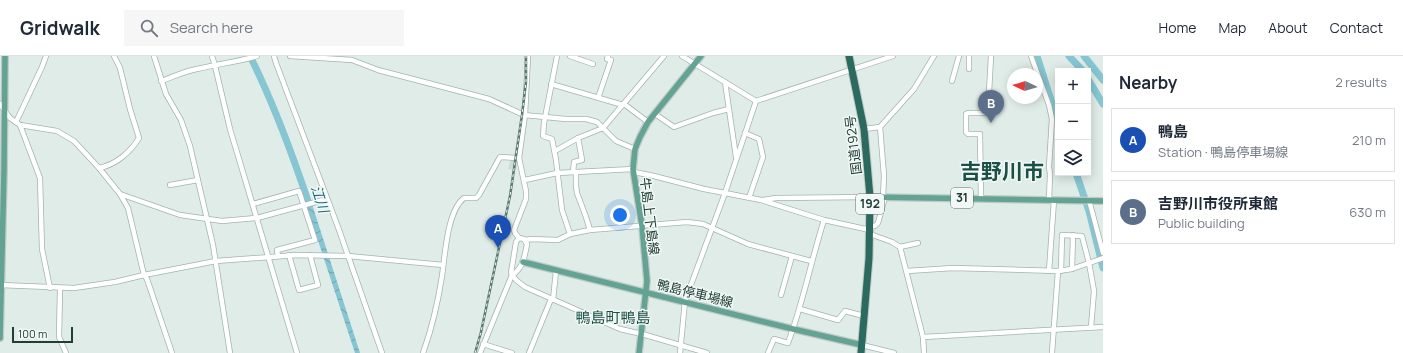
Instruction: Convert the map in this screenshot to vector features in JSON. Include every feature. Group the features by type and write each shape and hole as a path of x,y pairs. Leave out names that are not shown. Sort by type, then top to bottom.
{"highway":[{"name":"国道192号","path":"849,56 864,129 870,197 870,230 861,353"}],"main road":[{"path":"0,338 5,56"},
{"name":"牛島上下島線","path":"639,353 647,281 642,226 634,170 635,149 648,122 701,56"},
{"name":"31","path":"870,197 1103,201"},
{"name":"鴨島停車場線","path":"523,262 793,329 862,344"}],"street":[{"path":"46,56 18,123 40,178 42,249 50,288"},
{"path":"98,168 108,166 120,159 134,146 138,138 120,68 114,56"},
{"path":"154,56 166,94 181,120 190,146 216,261 230,353"},
{"path":"212,56 230,129 297,353"},
{"path":"162,81 195,69 229,62 240,62 257,56"},
{"path":"274,56 282,82 327,199 382,353"},
{"path":"290,56 346,58 378,70 489,99 525,115 586,119 596,122 616,140 635,149"},
{"path":"528,56 525,115 519,158 525,180 526,199 514,230 519,238 526,240 558,240 570,234 590,230 687,222 703,224 748,244 811,261"},
{"path":"557,56 543,136 552,139 555,151 562,210 570,234"},
{"path":"570,56 581,58 593,64"},
{"path":"598,98 610,60 607,59 608,56"},
{"path":"555,151 578,138 603,128 664,56"},
{"path":"682,56 756,100 893,56"},
{"path":"878,56 886,58"},
{"path":"864,129 880,128 914,89 934,56"},
{"path":"952,81 959,56"},
{"path":"968,69 969,56"},
{"path":"981,199 980,134 968,134 966,132 966,114 986,113 988,111 991,56"},
{"path":"1031,56 1055,118 1049,167 1051,200 1049,271"},
{"path":"725,82 736,158"},
{"path":"552,84 624,105 648,122"},
{"path":"680,353 685,302 725,193 756,100"},
{"path":"0,104 10,118 18,123 57,132 74,141 120,194 128,208 144,275 147,279 172,353"},
{"path":"655,114 674,127 712,113 729,109"},
{"path":"870,230 878,224 884,197 884,176 880,128"},
{"path":"745,133 759,139 763,157 749,198"},
{"path":"578,138 582,160 574,162 577,194 590,230"},
{"path":"423,353 432,327 449,229 461,201 464,198 476,198 479,195 500,157 519,158"},
{"path":"525,180 558,173 634,170 725,193 761,200 824,220 870,230 900,246 918,243"},
{"path":"170,185 198,180"},
{"path":"253,204 299,191 315,240 277,250 278,256"},
{"path":"120,194 180,215 222,220 257,218 327,199"},
{"path":"761,200 776,198 870,197"},
{"path":"1087,200 1103,253"},
{"path":"768,353 774,339 788,343 800,309 811,261 824,220"},
{"path":"1052,353 1062,235 1082,236 1094,291 1091,327"},
{"path":"1072,269 1073,235"},
{"path":"519,238 516,242 511,273 512,276 524,287 620,329 707,353"},
{"path":"480,353 512,276 523,262 527,244 526,240"},
{"path":"900,246 923,337 924,353"},
{"path":"1,285 74,288 115,282 216,261 289,255 348,256 443,265"},
{"path":"289,255 299,290 318,285 310,255"},
{"path":"781,295 792,256"},
{"path":"907,271 953,268 1059,271 1072,269 1101,259"},
{"path":"512,260 523,262"},
{"path":"529,353 552,299 556,271"},
{"path":"60,288 59,337 66,353"},
{"path":"800,309 838,320 845,311 864,316"},
{"path":"923,337 1103,327"},
{"path":"483,344 512,353"},
{"path":"862,344 894,353"}],"shaded area":[{"path":"524,56 527,56 524,115 516,170 508,169 511,159 514,157 521,114 524,81"}],"water":[{"path":"303,195 309,195 360,353 355,353"}],"waterway":[{"name":"江川","path":"250,56 282,129 309,204"},
{"path":"1037,56 1055,113"},
{"path":"1069,56 1080,68"},
{"path":"1084,56 1103,80"},
{"path":"1091,84 1103,104"},
{"path":"1077,176 1089,211 1103,268"}],"railway":[{"path":"475,353 481,332 510,196 526,82 526,56"}],"place":[{"name":"吉野川市役所東館","path":"991,123"},
{"name":"鴨島","path":"498,248"}],"district":[{"name":"吉野川市","path":"1002,172"},
{"name":"鴨島町鴨島","path":"613,318"}]}
